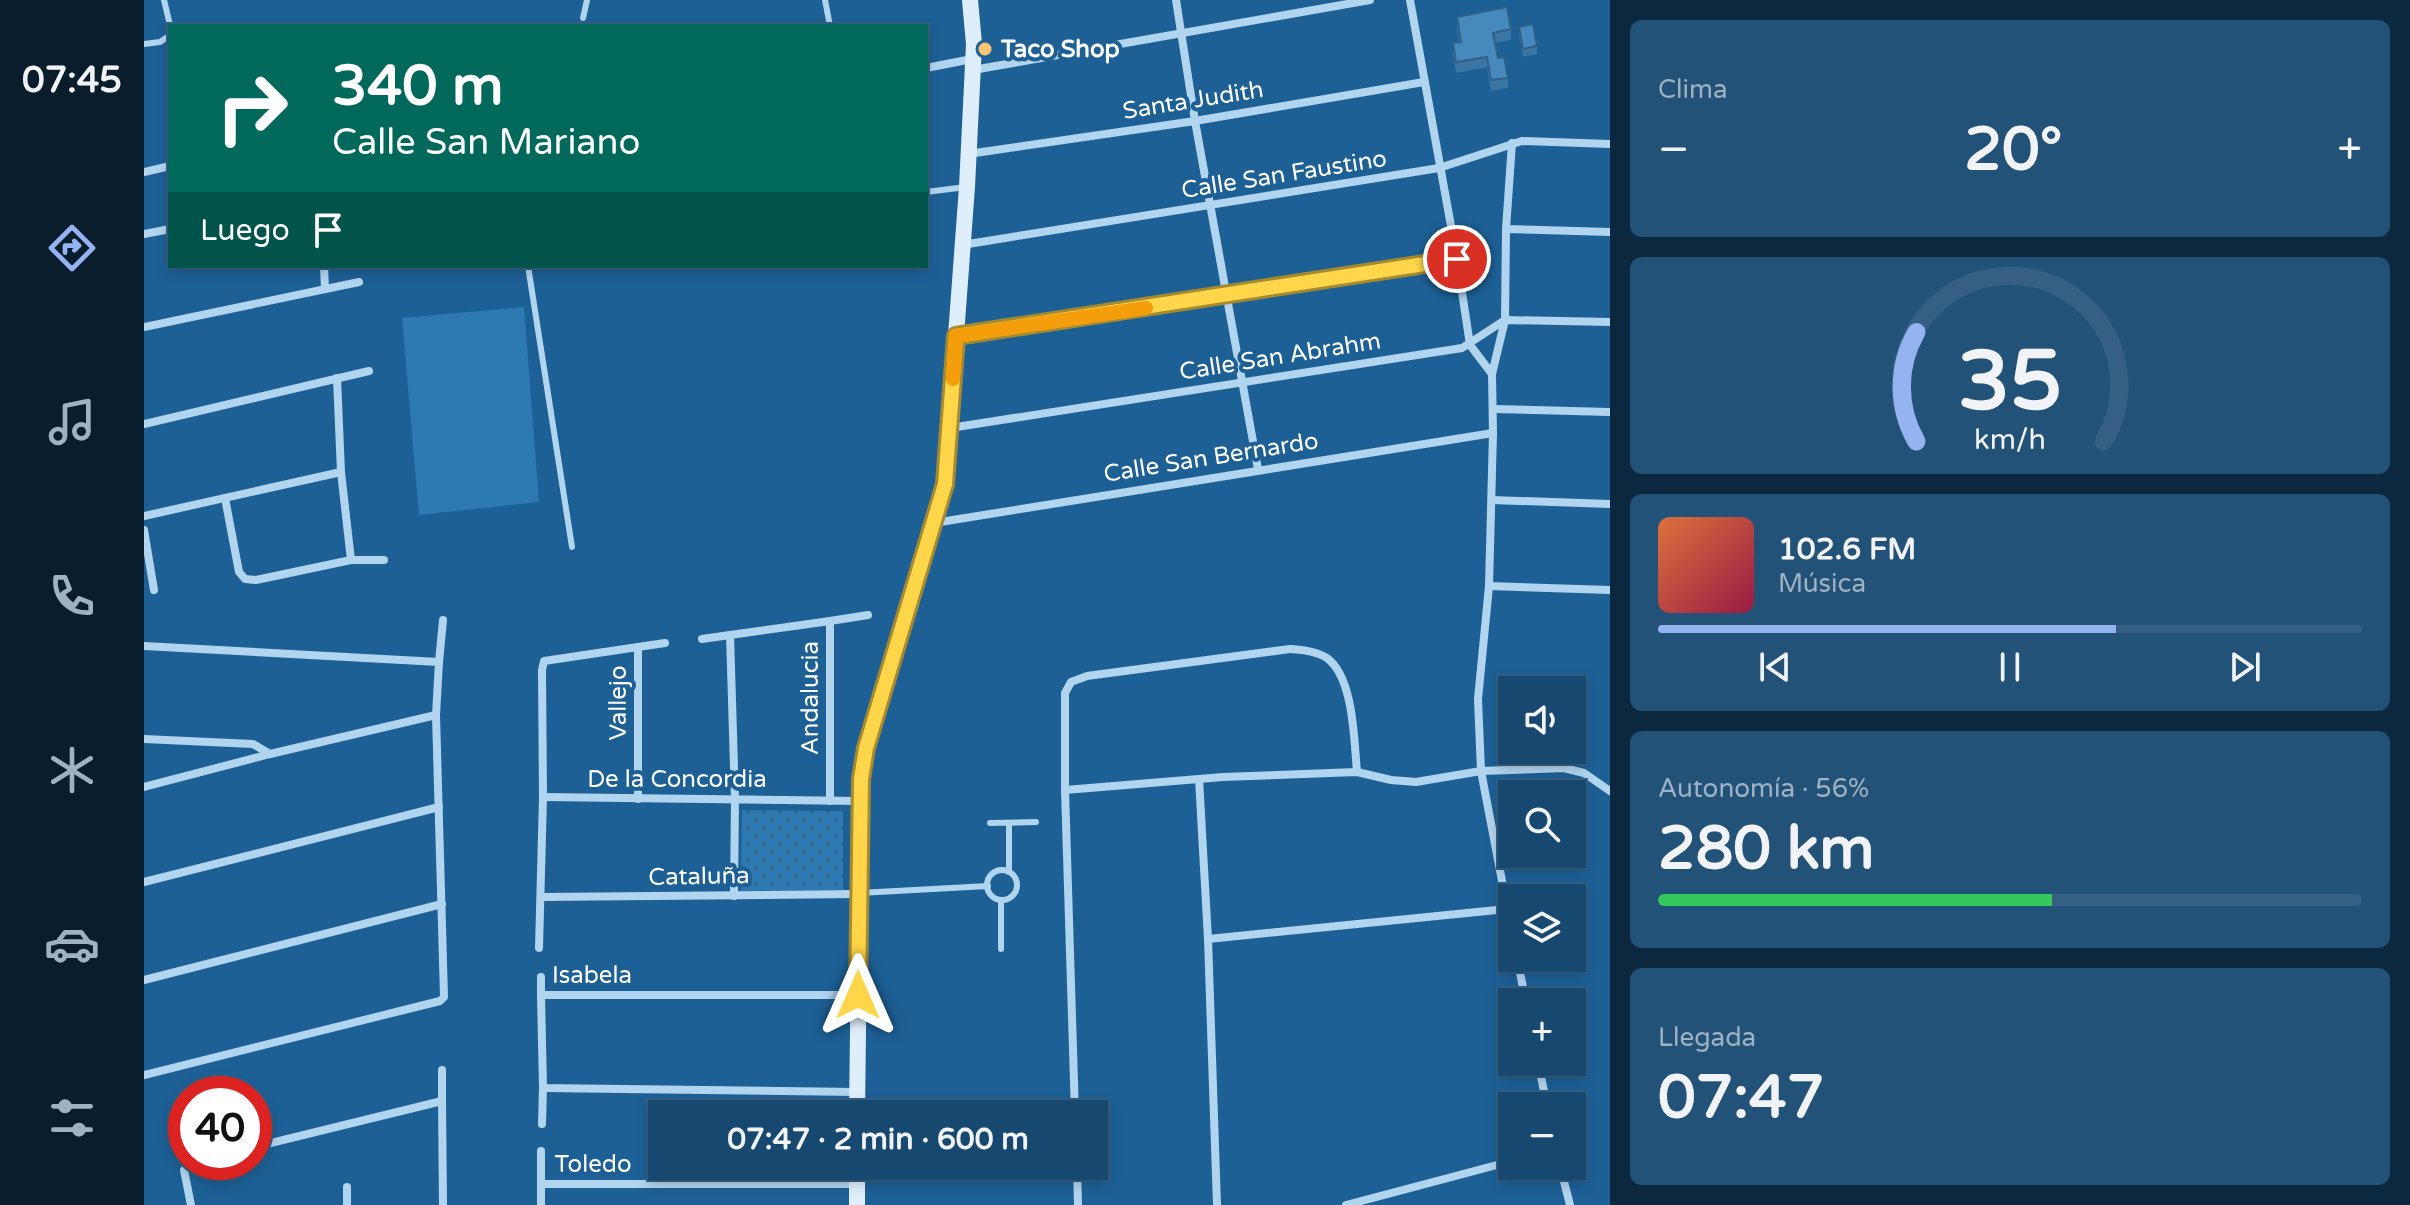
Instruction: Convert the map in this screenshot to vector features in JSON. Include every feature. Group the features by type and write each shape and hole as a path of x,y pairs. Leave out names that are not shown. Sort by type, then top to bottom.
{"street":[{"path":"857,1100 859,801 866,748 945,484 967,187 973,65 970,0"},
{"path":"1176,0 1258,469"},
{"path":"928,68 973,65 1181,34 1370,0"},
{"path":"1410,0 1470,345 1492,374"},
{"name":"Santa Judith","path":"967,154 1195,121 1424,82"},
{"name":"Calle San Faustino","path":"962,245 1439,168 1522,141 1610,144"},
{"path":"1502,884 1481,771 1478,699 1489,586 1492,374 1505,320 1506,229 1512,143"},
{"path":"144,172 168,166"},
{"path":"144,234 168,229"},
{"path":"1506,229 1610,232"},
{"path":"956,336 1457,259"},
{"path":"324,268 325,289"},
{"path":"144,327 359,282"},
{"path":"1505,320 1610,322"},
{"name":"Calle San Abrahm","path":"950,428 1470,345 1505,320"},
{"path":"144,424 369,371"},
{"path":"337,378 341,472 351,560"},
{"path":"1493,409 1610,412"},
{"name":"Calle San Bernardo","path":"934,523 1493,433"},
{"path":"144,516 341,472"},
{"path":"225,498 239,572 245,579 256,580 351,560 384,560"},
{"path":"1492,500 1610,504"},
{"path":"144,530 154,590"},
{"path":"1489,586 1610,590"},
{"path":"830,621 868,615"},
{"path":"144,1075 442,1000 436,715 443,620"},
{"name":"Andalucia","path":"702,639 830,621 830,801"},
{"path":"730,635 735,799 734,896"},
{"path":"638,647 665,643"},
{"path":"144,646 439,662"},
{"name":"Vallejo","path":"543,797 543,664 551,658 638,647 638,799"},
{"path":"1075,1100 1065,790 1065,693 1071,682 1087,676 1290,649 1309,651 1326,658 1338,671 1348,694 1357,772"},
{"path":"144,787 436,715"},
{"path":"144,739 253,744 270,754"},
{"path":"1065,790 1199,779 1357,772 1416,782 1481,771 1564,768 1584,773 1610,791"},
{"path":"1199,779 1217,1205"},
{"path":"539,948 543,797"},
{"name":"De la Concordia","path":"543,797 859,801"},
{"path":"144,882 439,807"},
{"name":"Cataluña","path":"541,897 858,894"},
{"path":"144,980 442,904"},
{"path":"1208,939 1498,910"},
{"path":"541,977 541,995"},
{"name":"Isabela","path":"542,1124 541,995 858,995"},
{"path":"442,1070 443,1205"},
{"path":"543,1088 857,1092"},
{"path":"272,1143 442,1101"},
{"path":"541,1151 541,1184"},
{"path":"1346,1205 1498,1165"},
{"path":"186,1180 191,1205"},
{"path":"857,1180 857,1205"},
{"path":"1077,1180 1078,1205"},
{"path":"1564,1180 1570,1205"},
{"name":"Toledo","path":"541,1205 541,1184 857,1184"},
{"path":"347,1187 347,1205"}],"lane":[{"path":"164,0 170,24"},
{"path":"583,18 587,0"},
{"path":"825,0 830,24"},
{"path":"144,44 160,42 168,37"},
{"path":"928,192 967,187"},
{"path":"528,268 572,547"},
{"path":"990,823 1036,822"},
{"path":"1009,823 1009,872 1016,879 1017,889 1011,897 1001,900 992,896 988,886 994,873 1009,872"},
{"path":"858,894 988,886"},
{"path":"1001,900 1001,949"}],"shaded area":[{"path":"524,307 539,502 419,515 402,318"},
{"path":"742,810 843,811 843,890 741,891"}],"building":[{"path":"1507,7 1511,29 1493,33 1498,58 1504,57 1508,78 1491,80 1487,57 1456,62 1453,43 1461,42 1457,17"},
{"path":"1533,24 1537,46 1523,49 1519,27"}],"slow traffic":[{"path":"953,379 956,336 1146,308"}],"place":[{"name":"Taco Shop","path":"985,49"}],"route":[{"path":"858,995 861,779 866,748 945,484 956,336 1457,259"}]}
